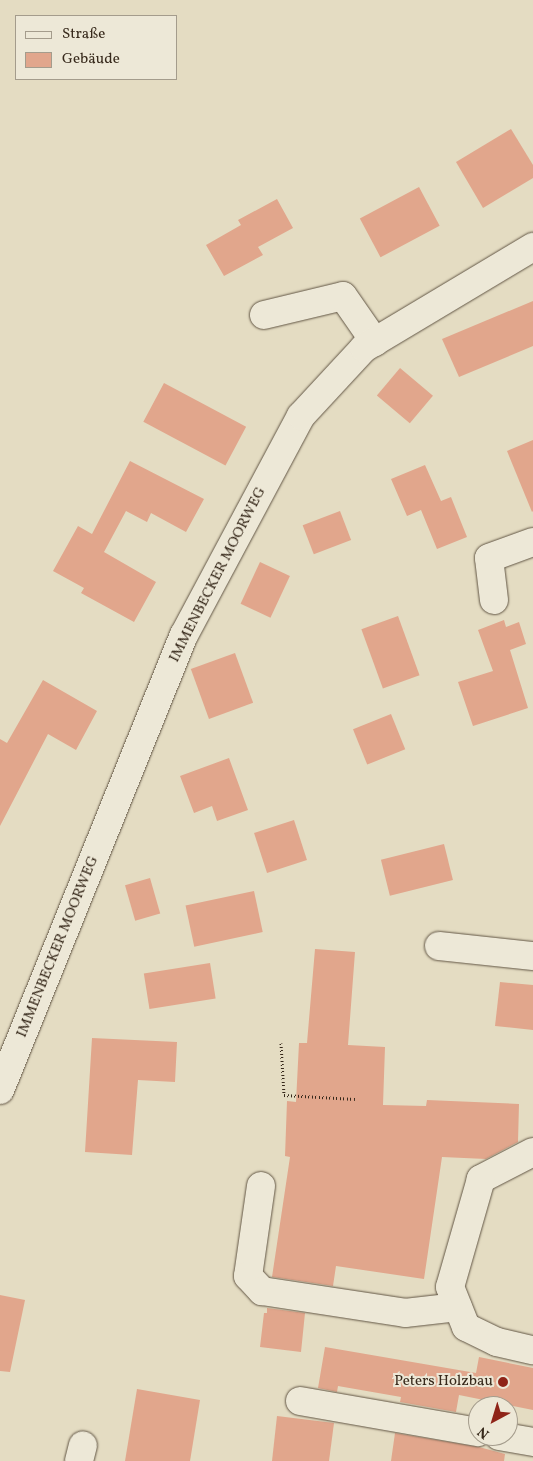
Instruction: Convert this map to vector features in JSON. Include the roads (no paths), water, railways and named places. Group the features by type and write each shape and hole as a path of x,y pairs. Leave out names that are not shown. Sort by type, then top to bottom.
{"street":[{"name":"IMMENBECKER MOORWEG","path":"0,1090 184,635 301,416 364,348 533,247"},
{"path":"264,315 343,296 375,342"},
{"path":"494,600 489,558 533,542"},
{"path":"439,946 533,956"},
{"path":"533,1152 481,1179 450,1287 466,1327 497,1342 533,1350"},
{"path":"261,1186 248,1276 262,1291 405,1313 458,1306"},
{"path":"300,1401 468,1430"},
{"path":"518,1439 533,1442"}],"place":[{"name":"Peters Holzbau","path":"503,1382"}]}
